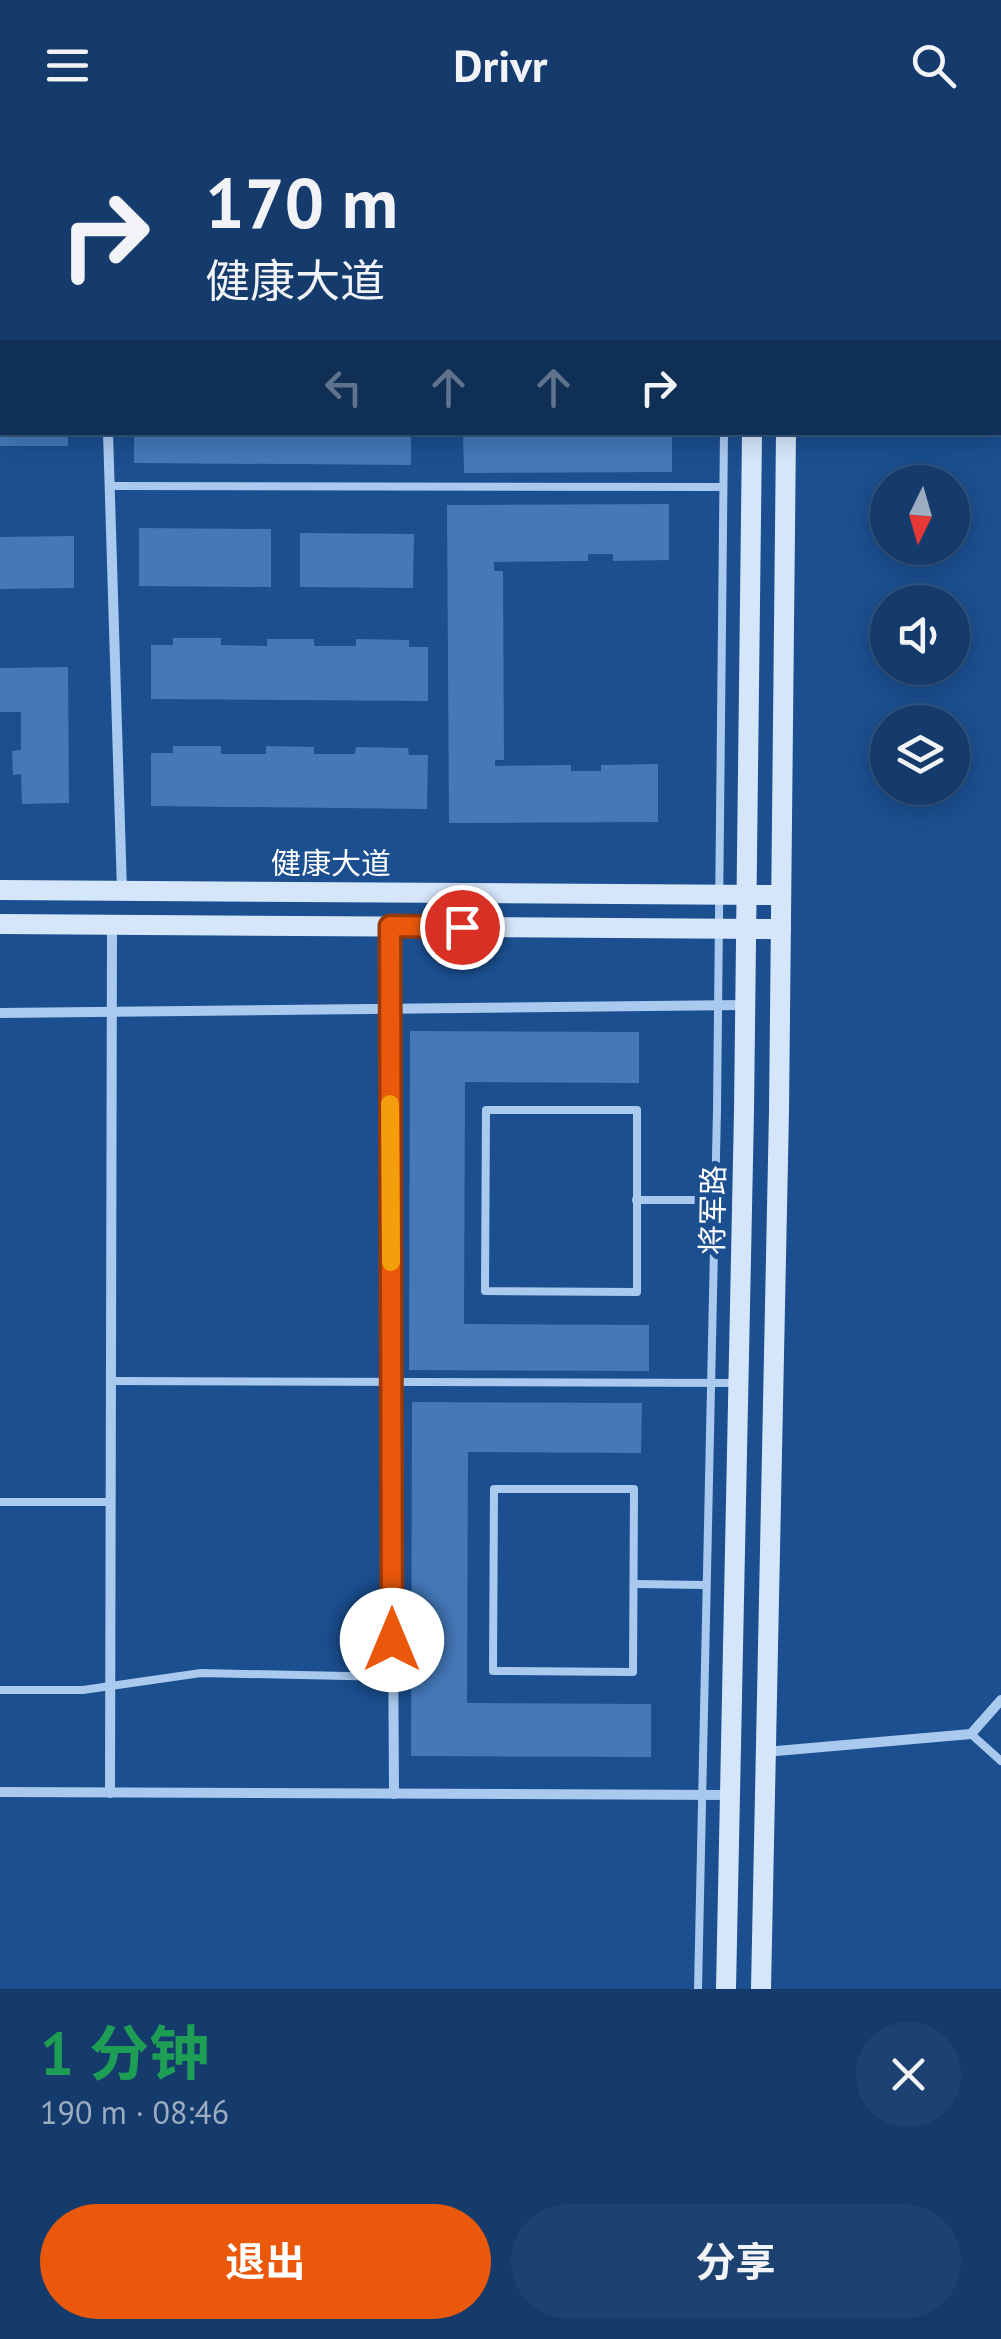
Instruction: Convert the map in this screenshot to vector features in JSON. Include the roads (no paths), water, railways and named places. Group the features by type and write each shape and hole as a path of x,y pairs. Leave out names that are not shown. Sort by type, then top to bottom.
{"main road":[{"name":"将军路","path":"726,1989 746,1005 752,435"},
{"path":"761,1989 782,895 786,435"},
{"name":"健康大道","path":"0,890 782,895"},
{"path":"0,924 781,929"}],"street":[{"path":"108,435 122,891"},
{"path":"110,1793 112,925"},
{"path":"390,926 394,1794"},
{"path":"0,1013 746,1005"},
{"path":"766,1752 971,1734 1001,1700"},
{"path":"0,1792 730,1795"}],"lane":[{"path":"698,1989 718,1006 724,435"},
{"path":"110,486 723,487"},
{"path":"486,1110 636,1110 636,1200 637,1292 485,1291 486,1110"},
{"path":"636,1200 714,1200"},
{"path":"111,1381 739,1383"},
{"path":"494,1489 634,1490 634,1584 633,1672 493,1671 494,1489"},
{"path":"0,1502 110,1502"},
{"path":"634,1584 706,1585"},
{"path":"0,1690 82,1690 200,1673 393,1677"},
{"path":"971,1734 1001,1761"}]}
